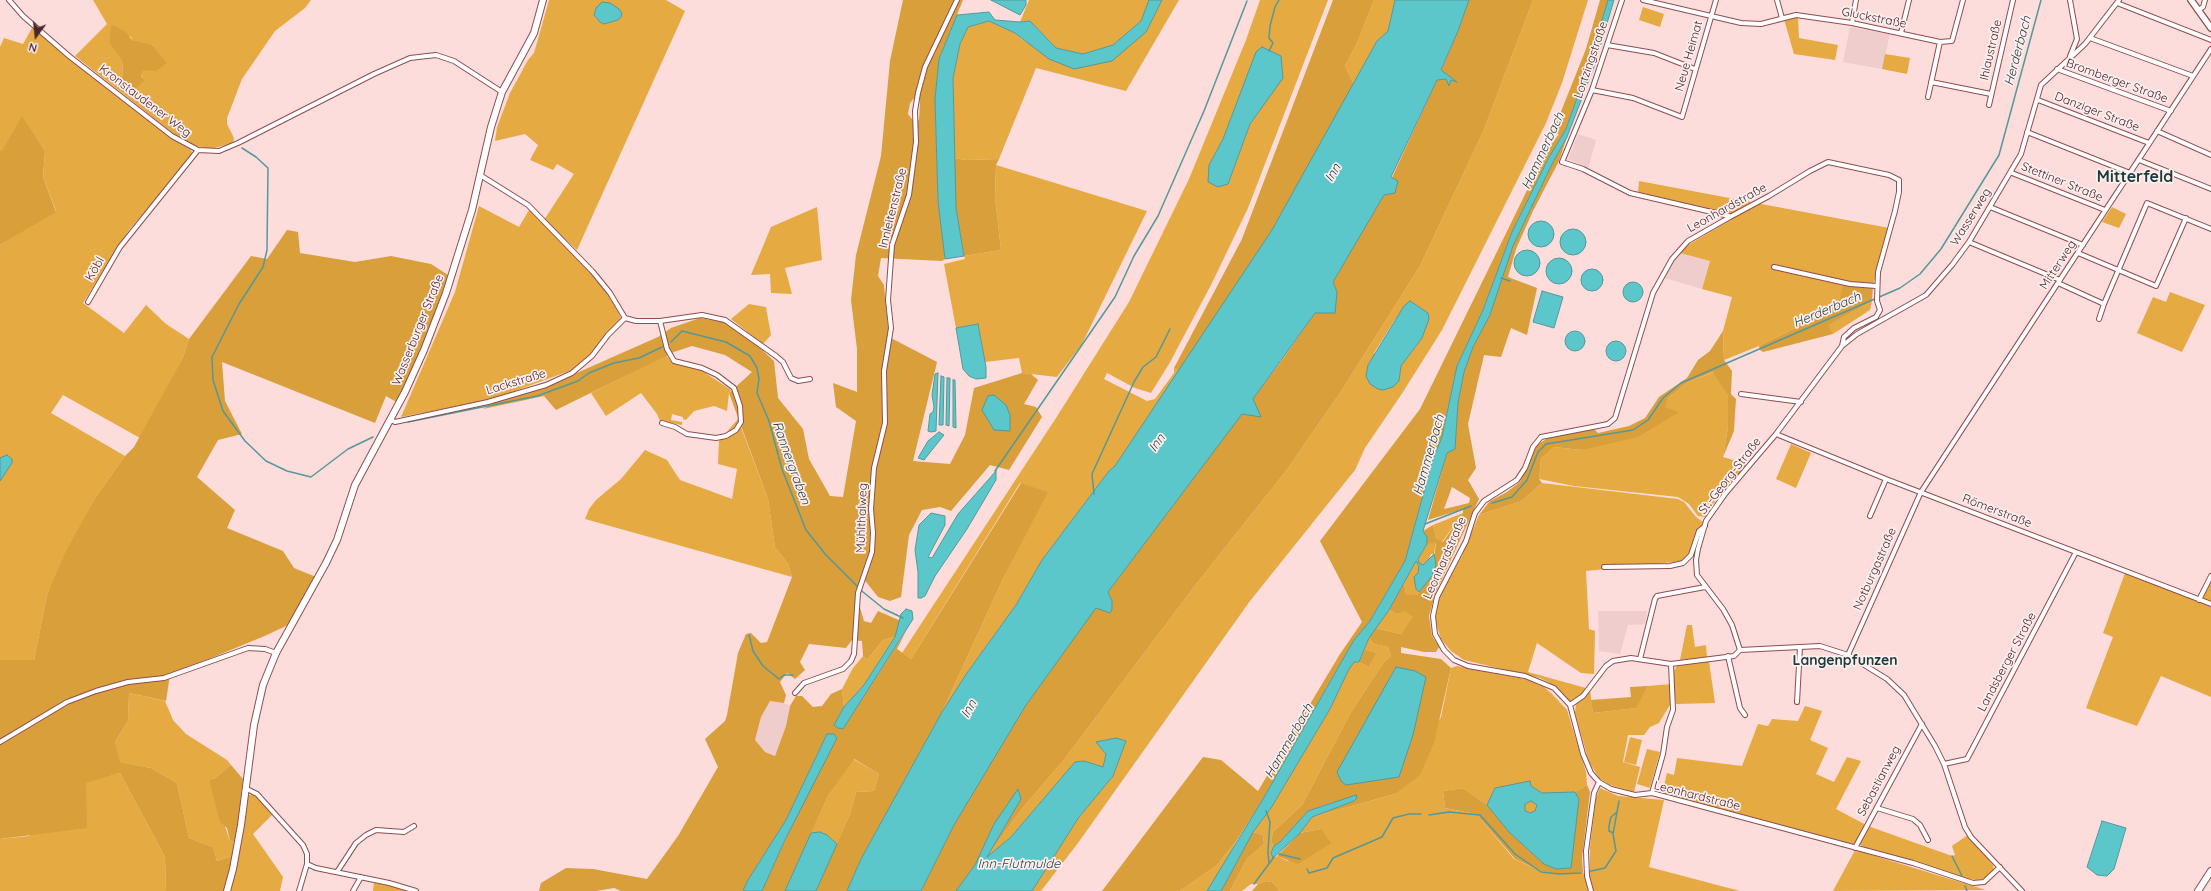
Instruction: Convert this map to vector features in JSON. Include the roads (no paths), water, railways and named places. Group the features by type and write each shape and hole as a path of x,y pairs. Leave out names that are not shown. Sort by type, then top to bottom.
{"main road":[{"name":"Wasserburger Straße","path":"227,891 233,869 258,702 276,653 326,563 337,540 355,485 391,420 424,350 446,293 472,210 491,127 502,92 534,33 543,0"},
{"path":"2198,891 2211,871"}],"street":[{"name":"Kronstaudener Weg","path":"9,0 23,16 69,56 172,136 198,150 219,150 238,143 374,74 410,58 436,55 454,62 502,92"},
{"name":"Innleitenstraße","path":"884,379 891,328 888,300 892,245 909,195 916,142 915,111 918,93 925,67 957,0"},
{"name":"Lortzingstraße","path":"1622,0 1592,90 1562,162 1583,169 1630,193 1730,216"},
{"name":"Gluckstraße","path":"1643,0 1740,23 1762,24 1796,14 1852,23 1940,42"},
{"name":"Neue Heimat","path":"1592,90 1633,98 1682,117 1710,16 1716,0"},
{"path":"1777,0 1782,18"},
{"path":"1852,23 1856,0"},
{"path":"1901,33 1909,0"},
{"path":"1928,97 1940,42 1952,41 1963,0"},
{"name":"Ihlaustraße","path":"1989,105 2013,0"},
{"path":"2068,60 2077,39 2070,0"},
{"path":"2191,0 2211,28"},
{"path":"2198,10 2203,7 2205,0"},
{"path":"2118,2 2211,40"},
{"name":"Wasserweg","path":"1842,346 1857,334 1926,295 1969,242 2012,173 2021,154 2038,100 2041,85 2090,38 2118,2"},
{"path":"2090,38 2193,76"},
{"path":"1607,45 1654,53 1695,69"},
{"name":"Mitterweg","path":"1921,492 2211,49"},
{"name":"Bromberger Straße","path":"2057,69 2171,111"},
{"path":"1931,82 1991,94"},
{"name":"Danziger Straße","path":"2038,100 2150,143"},
{"path":"2157,131 2211,155"},
{"path":"2027,132 2130,173"},
{"name":"Köbl","path":"88,302 120,247 198,150"},
{"path":"2139,160 2211,188"},
{"name":"Leonhardstraße","path":"1876,286 1878,272 1899,192 1899,180 1889,175 1828,162 1688,241 1672,259 1660,277 1653,293 1615,418 1608,424 1550,434 1540,438 1533,447 1525,468 1517,480 1511,486 1488,498 1477,510 1466,541 1437,597 1433,616 1435,634 1444,650 1454,660 1468,666 1525,676 1554,688 1570,705 1586,763 1599,782 1622,793 1634,795 1652,793 1855,848 1973,883 1984,882 2000,868"},
{"name":"Stettiner Straße","path":"2012,173 2105,210"},
{"path":"480,175 528,205 593,272 610,293 625,318 636,321 660,321 702,315 725,320 783,362 791,378 798,381 810,379"},
{"path":"2099,319 2146,203 2211,229"},
{"path":"1990,207 2083,245"},
{"path":"2078,253 2156,286 2186,218"},
{"path":"1969,242 2059,282 2104,304"},
{"path":"1774,267 1850,284 1876,286 1877,301 1880,310 1876,317 1854,328 1844,337 1842,346"},
{"name":"Lackstraße","path":"391,420 395,422 488,402 546,385 572,373 592,356 608,335 625,318"},
{"path":"660,321 667,349 674,361 702,368 717,375 734,388 740,406 740,422 736,430 726,436 716,438 687,434 675,427 662,423"},
{"name":"St.-Georg-Straße","path":"1740,650 1732,625 1719,603 1697,575 1696,560 1705,526 1719,502 1776,434 1842,346"},
{"name":"Mühlthalweg","path":"795,693 804,683 838,672 851,661 856,642 858,593 872,552 873,533 871,509 874,468 885,423 884,379"},
{"path":"1741,394 1801,402"},
{"name":"Römerstraße","path":"1776,434 1886,479 2211,604"},
{"path":"1870,516 1886,479"},
{"name":"Notburgastraße","path":"1848,655 1921,492"},
{"path":"1604,566 1670,566 1683,563 1691,555 1699,531 1705,526"},
{"name":"Landsberger Straße","path":"1944,764 1967,759 2076,552"},
{"path":"2199,600 2211,576"},
{"path":"1640,659 1657,596 1705,587"},
{"path":"1570,705 1583,696 1606,666 1623,659 1640,659 1672,664 1734,656 1740,650 1820,646 1848,655 1887,679 1904,695 1944,764 1965,827 1988,856 2022,891"},
{"path":"1797,702 1800,647"},
{"path":"0,742 67,702 96,691 128,682 164,678 248,648 265,648 276,653"},
{"path":"1728,656 1740,708 1744,715"},
{"path":"1652,793 1663,754 1667,727 1673,710 1672,664"},
{"name":"Sebastianweg","path":"1855,848 1922,724"},
{"path":"1591,891 1587,876 1586,851 1594,793 1599,782"},
{"path":"245,788 257,794 303,845 307,854 307,864 299,891"},
{"path":"1877,808 1913,819 1920,825 1928,840"},
{"path":"337,872 356,842 366,835 376,830 404,832 414,826"},
{"path":"307,864 316,868 389,882 416,891"},
{"path":"352,891 361,877"}],"water":[{"path":"991,0 1026,0 1026,5 1020,15"},
{"path":"1149,0 1162,0 1146,32 1112,61 1074,69 1049,59 1015,33 989,21 968,27 960,44 953,78 956,208 964,256 945,259 938,201 935,99 939,59 957,15 989,12 995,20 1020,22 1030,21 1056,48 1083,54 1113,45 1141,21"},
{"name":"Inn","path":"1395,0 1469,0 1458,31 1441,70 1457,82 1451,80 1449,86 1446,79 1437,80 1391,177 1398,181 1395,193 1384,195 1333,282 1337,292 1335,313 1315,313 1253,399 1261,417 1242,414 1108,592 1112,601 1112,609 1110,613 1096,608 1026,705 954,825 921,891 847,891 861,859 942,712 967,673 1016,605 1042,560 1109,471 1115,466 1272,230 1377,41 1388,31"},
{"path":"1608,0 1614,0 1594,67 1567,137 1553,162 1513,246 1490,315 1473,347 1464,372 1458,403 1455,449 1447,453 1423,531 1427,537 1427,544 1418,559 1419,563 1423,565 1434,554 1436,565 1432,576 1419,592 1416,589 1414,577 1418,573 1419,566 1416,561 1389,610 1369,638 1359,662 1354,662 1348,671 1330,709 1271,808 1253,832 1221,891 1207,891 1263,799 1354,640 1370,621 1405,561 1433,459 1442,437 1457,366 1483,310 1512,232 1548,159 1566,129 1589,64"},
{"path":"602,2 610,3 619,9 622,13 621,17 618,20 604,24 600,22 594,15 596,8"},
{"path":"1262,47 1281,56 1283,78 1250,124 1228,184 1218,187 1208,182 1209,165 1223,139 1256,52"},
{"path":"1541,221 1551,224 1554,234 1551,244 1541,247 1531,244 1528,234 1531,224"},
{"path":"1573,229 1583,232 1586,242 1583,252 1573,255 1563,252 1560,242 1563,232"},
{"path":"1527,250 1537,253 1540,263 1537,273 1527,276 1517,273 1514,263 1517,253"},
{"path":"1559,258 1569,261 1572,271 1569,281 1559,284 1549,281 1546,271 1549,261"},
{"path":"1592,269 1600,272 1603,280 1600,288 1592,291 1584,288 1581,280 1584,272"},
{"path":"1633,282 1640,285 1643,292 1640,299 1633,302 1626,299 1623,292 1626,285"},
{"path":"1542,291 1563,297 1554,328 1533,322"},
{"path":"1410,301 1428,313 1429,319 1422,338 1401,366 1399,381 1393,387 1383,390 1378,389 1370,384 1366,376 1368,365 1404,306"},
{"path":"978,324 986,367 986,378 976,379 969,376 963,369 956,328"},
{"path":"1575,331 1582,334 1585,341 1582,348 1575,351 1568,348 1565,341 1568,334"},
{"path":"1616,341 1623,344 1626,351 1623,358 1616,361 1609,358 1606,351 1609,344"},
{"path":"938,373 936,431 931,432 928,431 930,414 933,412 934,407 932,395 935,374"},
{"path":"941,376 944,377 943,425 939,425"},
{"path":"947,378 950,378 949,426 946,425"},
{"path":"953,380 955,380 956,428 953,427"},
{"path":"994,395 1006,405 1010,415 1010,431 994,430 982,410 988,396"},
{"path":"939,432 944,435 924,460 918,458 928,441"},
{"path":"7,455 12,459 12,463 0,481 0,458"},
{"path":"996,471 996,480 967,529 935,576 925,596 918,598 918,572 915,550 919,525 931,513 945,516 945,525 928,557 932,558 958,514"},
{"path":"906,609 912,611 913,619 843,729 838,728 834,725 844,707 864,685 895,637 901,614"},
{"path":"1396,667 1415,671 1426,677 1413,735 1399,777 1346,785 1341,781 1337,772"},
{"path":"827,734 834,734 837,738 785,840 762,891 743,891 748,880 786,820"},
{"name":"Inn-Flutmulde","path":"1116,738 1126,741 1113,776 1079,817 1032,891 956,891 975,865 994,824 1018,789 1021,799 987,857 1011,837 1075,762 1084,761 1103,767 1106,754 1096,742"},
{"path":"1530,781 1531,786 1542,793 1575,792 1579,799 1571,868 1556,869 1544,864 1509,832 1487,805 1495,788","holes":["1531,801 1537,805 1535,811 1530,813 1525,811 1525,804"]},
{"path":"1356,795 1357,798 1354,801 1312,817 1300,833 1273,858 1271,853 1274,846 1280,842 1308,811"},
{"path":"2102,821 2126,828 2114,869 2107,876 2097,875 2087,867"},
{"path":"820,832 827,835 837,844 816,891 785,891 811,833"}],"waterway":[{"path":"1269,51 1273,43 1269,38 1270,26 1275,7 1279,0"},
{"name":"Herderbach","path":"1492,503 1512,497 1527,480 1538,452 1546,444 1633,430 1648,420 1663,398 1681,383 1900,288 1920,274 1941,249 1999,155 2041,0"},
{"path":"995,471 1115,297 1134,256 1158,216 1204,111 1247,1"},
{"path":"242,148 256,157 268,168 267,250 263,267 239,304 212,357 213,380 223,411 245,441 266,461 287,471 311,477 348,449 373,437"},
{"path":"1501,278 1510,281"},
{"path":"1094,494 1092,474 1134,382 1143,367 1156,357 1170,329"},
{"name":"Rannergraben","path":"671,342 682,331 726,342 750,356 757,368 759,379 757,393 769,421 782,469 806,530 826,555 863,592 884,609 903,618"},
{"name":"Rannergraben","path":"408,422 537,396 578,381 589,373 614,363 639,358 662,347"},
{"name":"Herderbach","path":"1425,524 1471,506"},
{"path":"749,635 753,651 763,666 779,679 784,675 793,675"},
{"path":"1591,871 1605,868 1616,851 1613,834 1619,801"},
{"path":"1266,811 1270,822 1268,851 1269,864"},
{"path":"1429,815 1449,812 1480,815 1515,854 1541,872 1559,874 1581,873"},
{"path":"1613,833 1609,831 1609,826 1611,817 1617,812"},
{"path":"1307,869 1309,873 1327,868 1333,858 1382,837 1393,818 1409,814 1421,814"},
{"path":"1279,854 1300,859"},
{"path":"1952,856 1962,876"},
{"path":"1254,884 1274,857"},
{"path":"1965,886 1967,891"}],"district":[{"name":"Mitterfeld","path":"2135,177"},
{"name":"Langenpfunzen","path":"1845,661"}],"water label":[{"name":"Hammerbach","path":"1543,151"},
{"name":"Hammerbach","path":"1429,455"},
{"name":"Hammerbach","path":"1289,741"}]}
